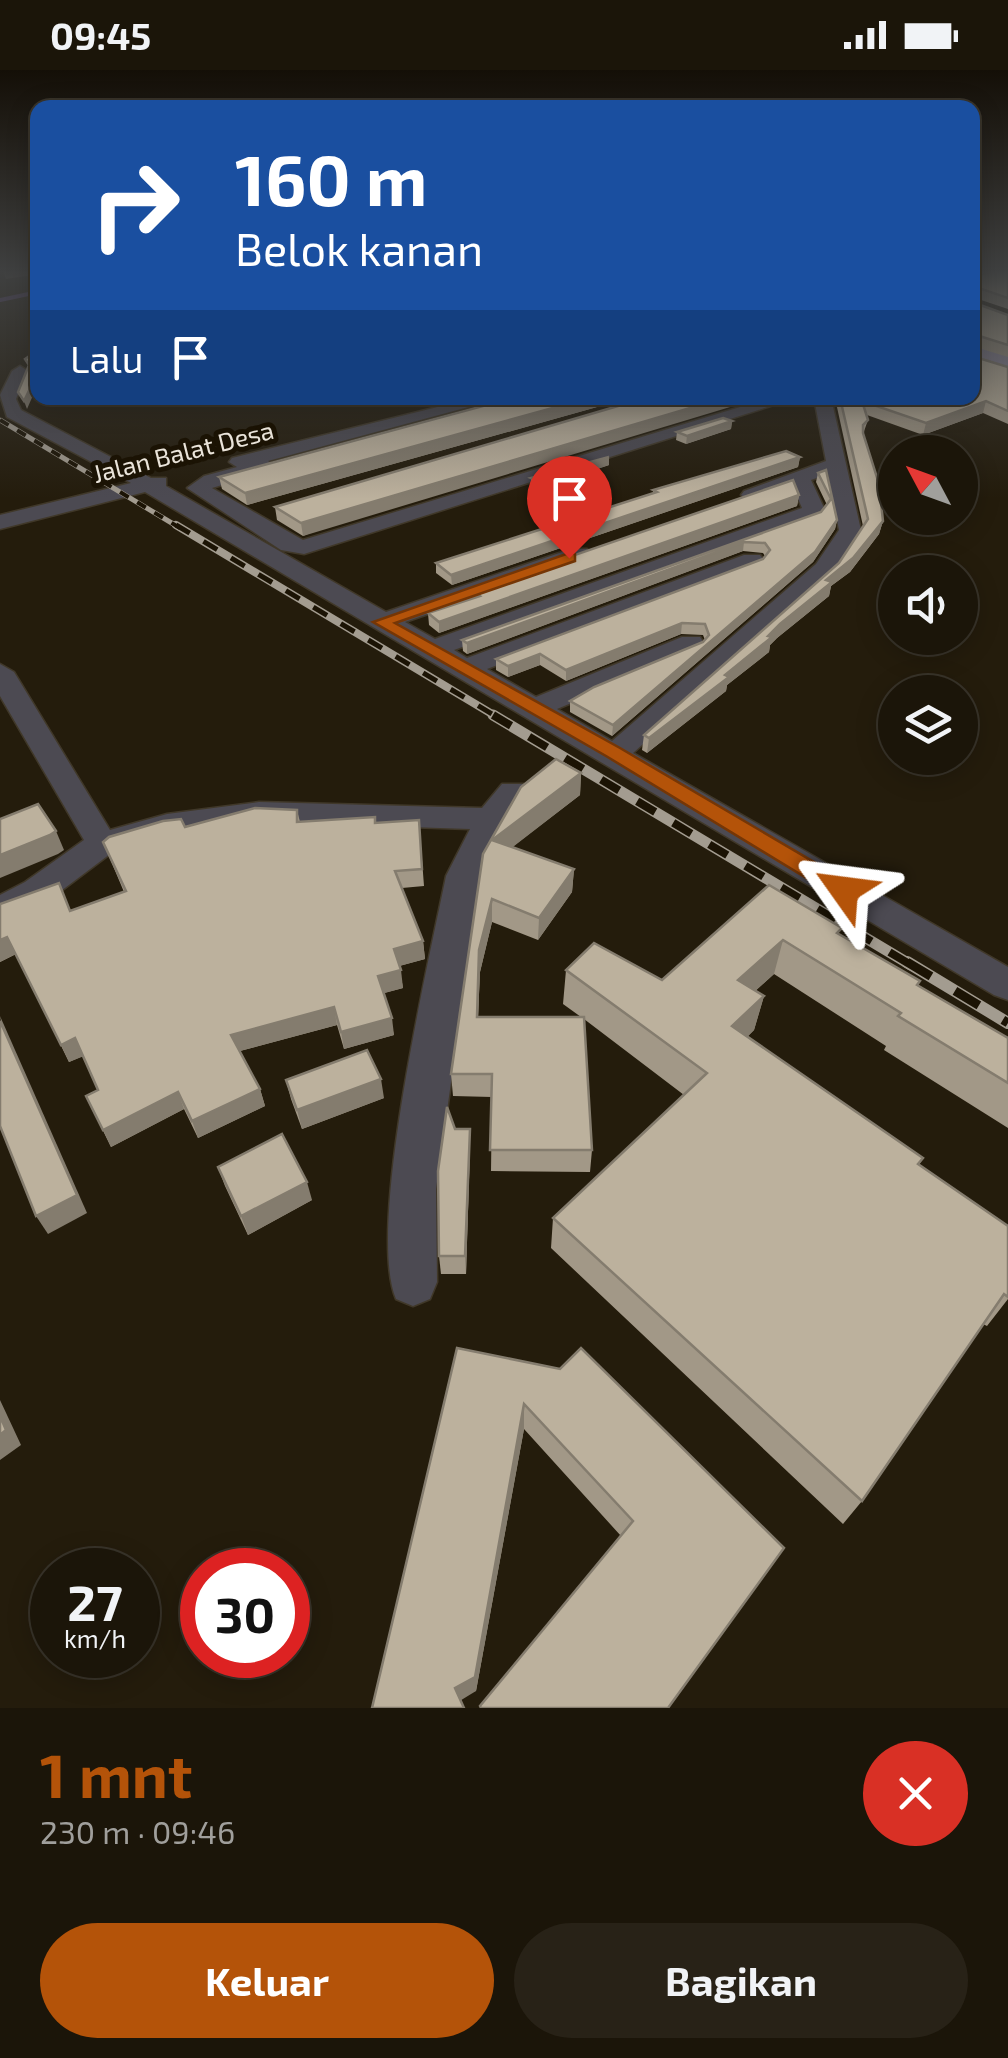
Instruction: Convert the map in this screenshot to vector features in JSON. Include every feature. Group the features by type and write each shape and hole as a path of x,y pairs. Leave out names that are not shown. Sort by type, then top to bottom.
{"highway":[{"path":"980,356 1006,362"}],"street":[{"path":"20,371 6,398 13,413 46,427 615,753 1008,985"},
{"path":"486,407 197,486 243,519 292,546 304,547 764,405"},
{"path":"430,650 810,513 814,510 822,405"},
{"name":"Jalan Balat Desa","path":"0,522 486,407"},
{"path":"554,443 590,459"},
{"path":"720,506 816,471"},
{"path":"615,753 825,570 836,555 850,530 816,471"},
{"path":"243,519 281,508"},
{"path":"381,622 607,544"},
{"path":"465,668 752,560"},
{"path":"534,708 691,643"},
{"path":"0,672 102,843"},
{"path":"0,910 37,890 102,843 167,825 259,812 487,811 463,876 440,1003 413,1189 413,1282"}],"building":[{"path":"30,356 30,389 24,401 18,392 29,365 25,359"},
{"path":"980,358 1008,367 1008,411 986,401 980,403"},
{"path":"487,405 564,405 245,493 219,477"},
{"path":"621,405 700,405 301,523 275,507"},
{"path":"842,405 863,405 868,420 863,433 878,481 878,527 853,558 826,580 832,582 725,675 729,677 649,738 644,735 839,563 868,519"},
{"path":"874,405 975,405 926,423"},
{"path":"723,418 732,421 687,436 677,432"},
{"path":"786,451 800,457 451,575 436,563 657,492 653,490"},
{"path":"609,457 538,481 531,478"},
{"path":"826,470 837,520 815,552 613,725 570,701 594,687 703,642 709,635 705,624 682,623 566,670 540,654 508,666 496,659 763,559 770,550 765,543 744,542 467,643 462,640 821,512 831,499 818,473"},
{"path":"793,480 799,495 439,622 428,613 480,596 473,590"},
{"path":"556,759 581,773 492,840 574,869 539,918 492,899 479,950 477,1017 584,1017 592,1150 490,1150 492,1074 451,1074 483,854 521,787"},
{"path":"38,804 56,831 0,855 0,819"},
{"path":"255,808 297,810 297,822 375,817 375,823 419,820 422,869 395,871 423,941 394,949 401,970 378,976 392,1018 341,1032 334,1007 231,1035 260,1089 192,1121 178,1092 103,1130 86,1096 98,1090 75,1038 61,1045 7,937 0,940 0,904 59,883 70,911 126,891 103,842 109,837 163,821 181,819 185,827"},
{"path":"769,885 842,928 837,933 920,981 917,985 1008,1038 1008,1083 783,940 738,980 764,996 732,1026 923,1158 918,1164 1008,1226 1008,1297 1004,1294 862,1501 553,1218 707,1073 566,970 594,943 662,980"},
{"path":"0,1021 77,1195 36,1216 0,1126"},
{"path":"367,1050 381,1079 297,1110 286,1080"},
{"path":"447,1107 455,1129 470,1129 465,1256 439,1256 438,1171"},
{"path":"282,1134 307,1182 241,1216 218,1167"},
{"path":"457,1348 560,1369 581,1348 784,1548 668,1708 480,1706 633,1521 524,1404 475,1677 455,1688 464,1708 372,1708"}],"railway":[{"path":"0,420 180,528"},
{"path":"176,525 497,717"},
{"path":"493,715 911,965"},
{"path":"907,962 1008,1023"}],"route":[{"path":"569,558 381,622 613,752 844,890"}]}
